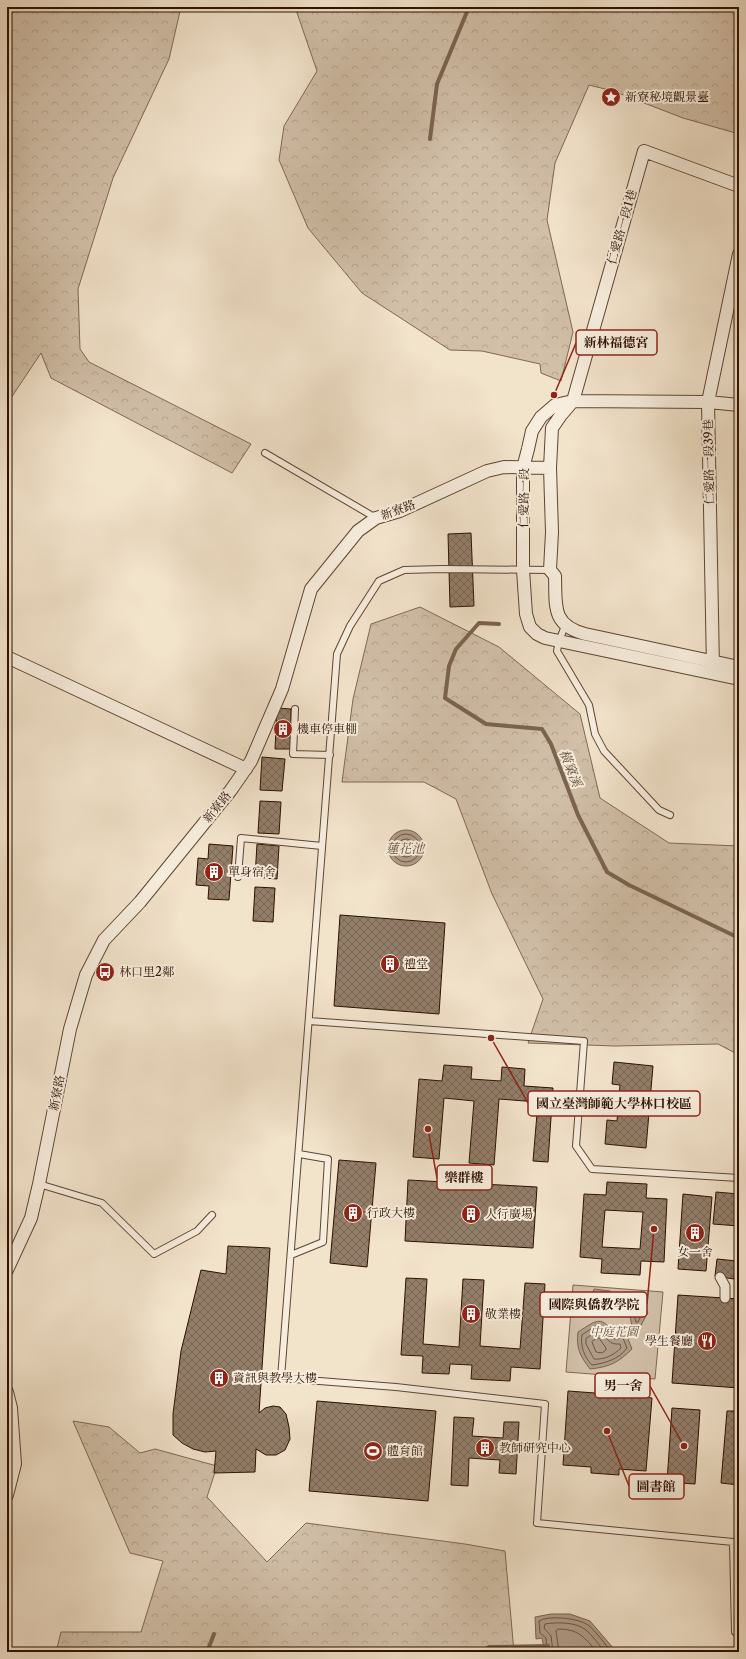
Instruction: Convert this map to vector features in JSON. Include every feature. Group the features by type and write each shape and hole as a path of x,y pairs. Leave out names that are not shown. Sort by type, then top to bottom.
{"street":[{"name":"仁愛路一段1巷","path":"573,401 644,151 739,186"},
{"name":"仁愛路一段39巷","path":"713,667 708,402 739,254"},
{"name":"仁愛路一段","path":"739,405 708,402 573,401 555,405 541,417 532,431 523,468 523,570 526,614 530,627 537,634 559,641 713,667 739,667"},
{"path":"565,626 557,615 556,576 550,570 552,532 550,468 552,428 573,401"},
{"name":"新寮路","path":"7,1270 31,1218 70,1029 90,968 104,940 140,902 231,790 251,761 282,689 311,590 358,531 376,518 400,511 487,471 504,467 550,468"},
{"name":"仁愛路一段","path":"565,626 585,634 713,667 739,679"},
{"path":"7,657 246,769"},
{"path":"720,1277 725,1286 724,1298"},
{"path":"7,1392 11,1408 15,1464 7,1495"}],"lane":[{"path":"265,453 376,518"},
{"path":"550,570 404,570 379,581 350,626 337,654 281,1378 396,1387 545,1404 537,1523 733,1542 735,1632 739,1632"},
{"path":"565,626 557,650 589,706 595,734 604,751 659,810 670,815"},
{"path":"295,709 293,754 330,755"},
{"path":"238,877 241,838 322,846"},
{"path":"309,1022 584,1041 576,1146 592,1169 739,1178"},
{"path":"291,1255 323,1242 328,1159 298,1154"},
{"path":"39,1184 102,1203 154,1254 197,1231 212,1215"}],"green space":[{"path":"7,7 181,7 169,59 113,178 78,289 80,349 89,362 251,444 232,473 51,378 41,353 7,404"},
{"path":"295,7 739,7 739,134 683,118 613,91 589,85 555,163 547,220 573,332 561,381 541,373 540,364 482,351 450,350 362,293 308,228 279,160 284,126 317,71"},
{"path":"420,607 499,647 580,714 600,798 669,843 739,846 739,1055 718,1044 615,1046 528,1043 543,999 492,894 456,799 424,782 342,782 353,699 371,624"},
{"name":"中庭花園","path":"573,1285 663,1292 655,1379 566,1372"},
{"path":"73,1421 109,1427 140,1453 155,1449 217,1466 207,1497 267,1562 306,1523 465,1544 505,1551 514,1652 56,1652 61,1632 141,1632 163,1561 130,1553"}],"water":[{"name":"蓮花池","path":"410,830 419,835 423,841 423,855 419,861 410,866 402,866 393,861 389,855 388,844 393,835 399,831"},
{"path":"594,1289 610,1291 616,1298 623,1301 640,1304 648,1312 638,1331 628,1339 632,1349 613,1364 590,1369 578,1347 578,1332 590,1324 598,1321 606,1324 616,1336 622,1332 626,1335 631,1333 632,1327 630,1315 604,1305 595,1299 592,1296"},
{"path":"551,1614 570,1614 590,1621 615,1652 542,1652 544,1649 542,1638 536,1639 535,1617"}],"building":[{"path":"471,533 474,606 450,607 448,534"},
{"name":"機車停車棚","path":"277,708 291,709 290,749 275,749"},
{"path":"262,757 285,759 282,791 260,790"},
{"path":"260,801 281,802 279,834 258,833"},
{"name":"單身宿舍","path":"209,844 233,846 229,900 208,899 209,886 196,885 198,858 208,859"},
{"path":"257,844 279,846 277,879 255,877"},
{"path":"255,887 275,888 273,922 253,921"},
{"name":"禮堂","path":"340,915 445,923 439,1014 334,1006"},
{"path":"614,1062 653,1066 646,1148 605,1144 607,1120 617,1121 620,1085 612,1084"},
{"path":"444,1065 472,1067 471,1079 501,1081 502,1067 525,1069 524,1086 553,1088 548,1162 533,1161 538,1102 499,1099 494,1165 469,1163 474,1101 444,1098 439,1159 413,1157 419,1079 442,1081"},
{"name":"行政大樓","path":"339,1160 376,1163 367,1267 330,1263"},
{"name":"人行廣場","path":"408,1180 537,1187 533,1248 405,1241"},
{"path":"607,1182 647,1184 646,1198 667,1199 664,1262 641,1261 640,1275 601,1273 602,1259 580,1257 584,1194 606,1195","holes":["605,1210 643,1212 640,1249 602,1247"]},
{"path":"716,1192 739,1194 739,1226 713,1224"},
{"name":"女一舍","path":"683,1194 712,1197 706,1271 678,1269"},
{"name":"資訊與教學大樓","path":"228,1246 270,1248 259,1413 265,1408 273,1406 280,1407 286,1414 290,1439 285,1450 276,1455 266,1455 256,1449 255,1472 214,1473 216,1451 205,1452 193,1449 182,1443 173,1435 173,1414 181,1351 201,1270 226,1274"},
{"path":"717,1259 737,1261 734,1279 715,1276"},
{"name":"敬業樓","path":"406,1278 427,1279 423,1344 459,1347 463,1279 484,1280 480,1346 520,1349 525,1283 545,1284 540,1369 511,1367 510,1381 471,1379 472,1365 450,1364 449,1374 422,1373 423,1356 401,1355"},
{"name":"學生餐廳","path":"678,1295 739,1299 739,1388 672,1383"},
{"path":"596,1386 627,1389 626,1395 652,1398 646,1471 619,1469 619,1475 591,1473 591,1467 563,1465 568,1391 595,1393"},
{"name":"體育館","path":"317,1401 436,1411 428,1501 309,1491"},
{"path":"672,1408 700,1410 695,1484 667,1482"},
{"path":"727,1411 739,1411 739,1485 721,1483"},
{"name":"教師研究中心","path":"454,1417 474,1418 472,1436 503,1438 504,1422 519,1422 516,1474 499,1473 500,1460 469,1458 468,1486 451,1485"}],"waterway":[{"path":"430,139 437,84 469,7"},
{"name":"橫窠溪","path":"499,624 479,623 456,649 449,666 445,698 486,724 542,729 551,744 578,815 607,872 629,885 739,938"},
{"path":"207,1652 214,1634"},
{"path":"481,1652 489,1647 548,1646"}],"place":[{"name":"新寮秘境觀景臺","path":"611,97"},
{"name":"新林福德宮","path":"554,395"},
{"name":"機車停車棚","path":"283,729"},
{"name":"單身宿舍","path":"214,872"},
{"name":"禮堂","path":"390,964"},
{"name":"林口里2鄰","path":"105,972"},
{"name":"國立臺灣師範大學林口校區","path":"491,1038"},
{"name":"樂群樓","path":"428,1129"},
{"name":"行政大樓","path":"353,1213"},
{"name":"人行廣場","path":"471,1214"},
{"name":"國際與僑教學院","path":"654,1229"},
{"name":"女一舍","path":"695,1233"},
{"name":"敬業樓","path":"471,1314"},
{"name":"學生餐廳","path":"707,1341"},
{"name":"資訊與教學大樓","path":"219,1378"},
{"name":"圖書館","path":"607,1431"},
{"name":"男一舍","path":"684,1446"},
{"name":"教師研究中心","path":"485,1448"},
{"name":"體育館","path":"373,1451"}]}
